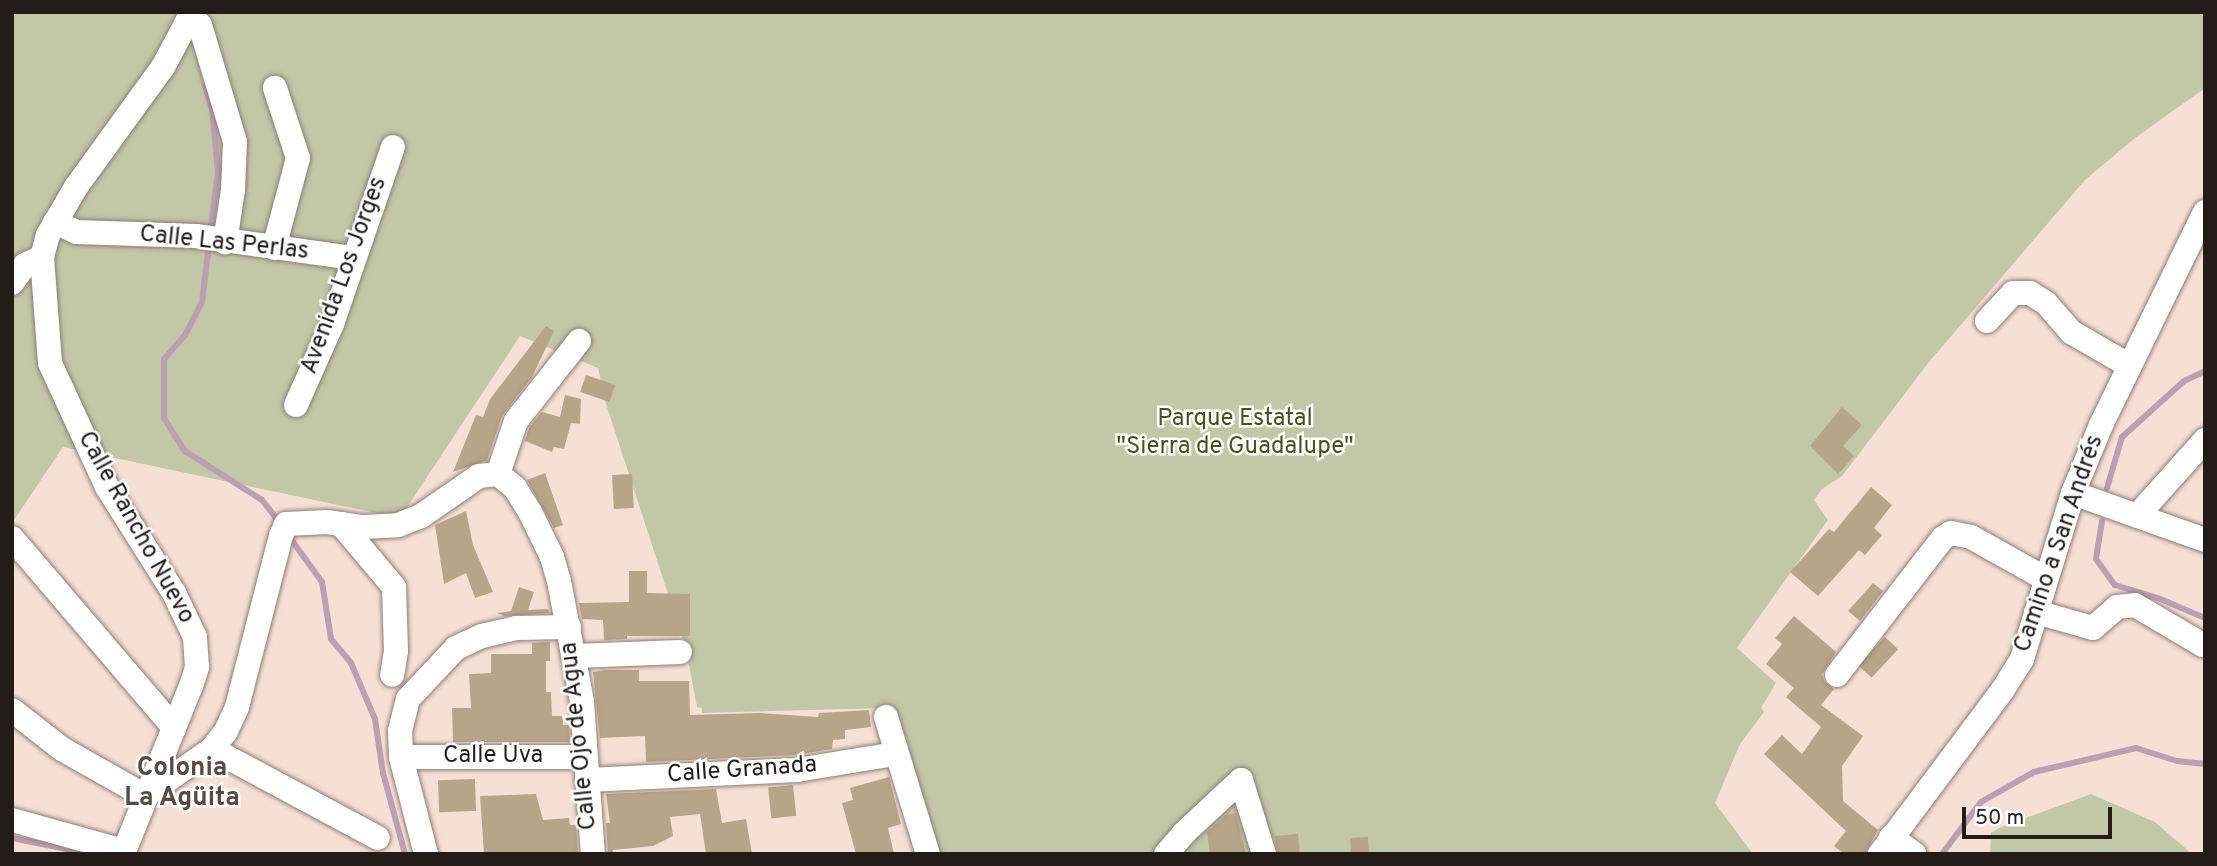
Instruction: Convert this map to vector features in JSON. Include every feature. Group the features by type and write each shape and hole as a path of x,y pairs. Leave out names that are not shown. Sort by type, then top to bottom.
{"street":[{"path":"12,282 25,265 42,257 55,222 103,146 144,94 187,22 192,20 200,25 235,142 225,242"},
{"path":"274,247 298,158 275,88"},
{"name":"Avenida Los Jorges","path":"296,405 331,324 393,147"},
{"name":"Camino a San Andrés","path":"1886,845 2014,674 2073,493 2130,366 2205,212"},
{"name":"Calle Las Perlas","path":"55,222 76,232 197,236 354,258"},
{"name":"Calle Rancho Nuevo","path":"42,257 50,363 107,487 174,593 195,637 197,667 123,852"},
{"path":"1986,321 2013,293 2030,293 2046,303 2071,332 2130,366"},
{"path":"12,710 62,749 145,796 212,749 226,731 237,707 284,527 300,522 363,527 398,525 421,516 479,476 498,474 516,421 579,341"},
{"path":"2137,516 2202,448"},
{"name":"Calle Ojo de Agua","path":"498,474 515,488 552,557 575,656 593,854"},
{"path":"2073,493 2205,540"},
{"path":"341,524 394,587 396,651 391,675"},
{"path":"1837,675 1943,538 1951,533 1971,537 2046,579"},
{"path":"12,538 174,728"},
{"path":"2036,612 2093,628 2117,607 2135,605 2203,645"},
{"path":"426,854 401,757 400,731 408,699 456,648 482,636 516,628 569,627"},
{"path":"575,656 680,652"},
{"path":"886,716 895,754 928,854"},
{"path":"212,749 378,838"},
{"name":"Calle Granada","path":"586,768 797,770 895,754"},
{"name":"Calle Uva","path":"401,757 586,768"},
{"path":"1166,854 1184,833 1241,780 1264,854"},
{"path":"12,820 123,852"},
{"path":"1886,845 1914,854"}],"green space":[{"name":"Parque Estatal \"Sierra de Guadalupe\"","path":"12,12 2205,12 2205,88 2135,138 2085,180 1929,362 1842,476 1822,489 1814,500 1828,520 1737,648 1776,683 1761,708 1764,712 1740,744 1715,803 1753,854 932,854 886,708 702,713 702,708 697,707 686,649 606,404 598,368 520,336 400,518 63,447 12,523"},
{"path":"2091,794 2155,822 2192,854 1990,854 1991,833 1999,828"}],"building":[{"path":"546,326 554,331 532,377 502,416 487,460 453,472 476,415 483,417 490,399"},
{"path":"586,375 615,385 609,402 580,392"},
{"path":"565,395 581,399 580,424 571,423 564,449 554,447 552,452 525,441 529,428 542,412 560,417"},
{"path":"1842,407 1862,425 1843,446 1854,456 1838,474 1810,446"},
{"path":"545,473 563,525 554,528 527,480"},
{"path":"632,474 634,508 614,509 612,475"},
{"path":"1871,487 1892,505 1874,528 1882,535 1865,555 1859,550 1818,596 1790,572 1829,529 1834,532"},
{"path":"466,511 473,545 493,592 475,598 466,573 444,584 435,525"},
{"path":"629,571 647,571 647,593 690,594 690,636 627,636 627,639 604,640 603,620 582,619 579,603 629,602"},
{"path":"1873,583 1883,591 1860,621 1848,611"},
{"path":"519,587 534,592 528,610 548,609 549,613 504,616 497,613 511,611"},
{"path":"1794,616 1836,652 1822,674 1824,681 1834,689 1821,705 1863,736 1842,766 1843,801 1878,830 1865,854 1844,854 1834,846 1846,831 1764,754 1782,735 1802,754 1821,727 1786,697 1794,688 1766,664 1782,644 1775,638"},
{"path":"1885,637 1898,649 1872,678 1858,666"},
{"path":"550,642 550,661 546,661 546,692 551,692 552,716 563,716 563,725 569,725 570,742 453,742 452,708 471,708 469,674 491,673 491,654 532,654 532,643"},
{"path":"639,670 639,681 689,681 690,715 759,713 818,717 819,713 869,710 871,727 845,730 845,739 833,740 832,749 795,755 646,762 645,736 600,738 593,672"},
{"path":"889,777 901,824 888,828 894,854 856,854 842,803 853,800 850,788"},
{"path":"475,779 476,811 439,812 438,780"},
{"path":"793,785 796,816 771,818 768,788"},
{"path":"716,789 722,823 746,819 752,854 706,854 700,814 670,817 673,836 653,846 613,850 613,854 608,854 606,823 610,823 606,794"},
{"path":"536,794 543,820 569,818 570,825 576,825 578,854 484,854 480,796"},
{"path":"1236,813 1246,854 1210,854 1207,832 1226,815"},
{"path":"1298,834 1300,854 1278,854 1275,836"},
{"path":"1368,837 1369,854 1351,854 1350,838"}],"waterway":[{"path":"205,85 212,109 218,173 210,233"},
{"path":"209,244 202,302 185,335 164,359 164,418 185,451 262,500 280,523"},
{"path":"2107,488 2122,437 2184,381 2205,371"},
{"path":"2102,521 2096,559 2115,585 2158,598 2205,618"},
{"path":"288,535 322,582 331,639 351,663 375,719 383,773 405,854"},
{"path":"1942,854 1981,802 2034,772 2136,748 2177,761 2205,764"},
{"path":"12,838 86,853"}],"district":[{"name":"Colonia La Agüita","path":"182,784"}]}
